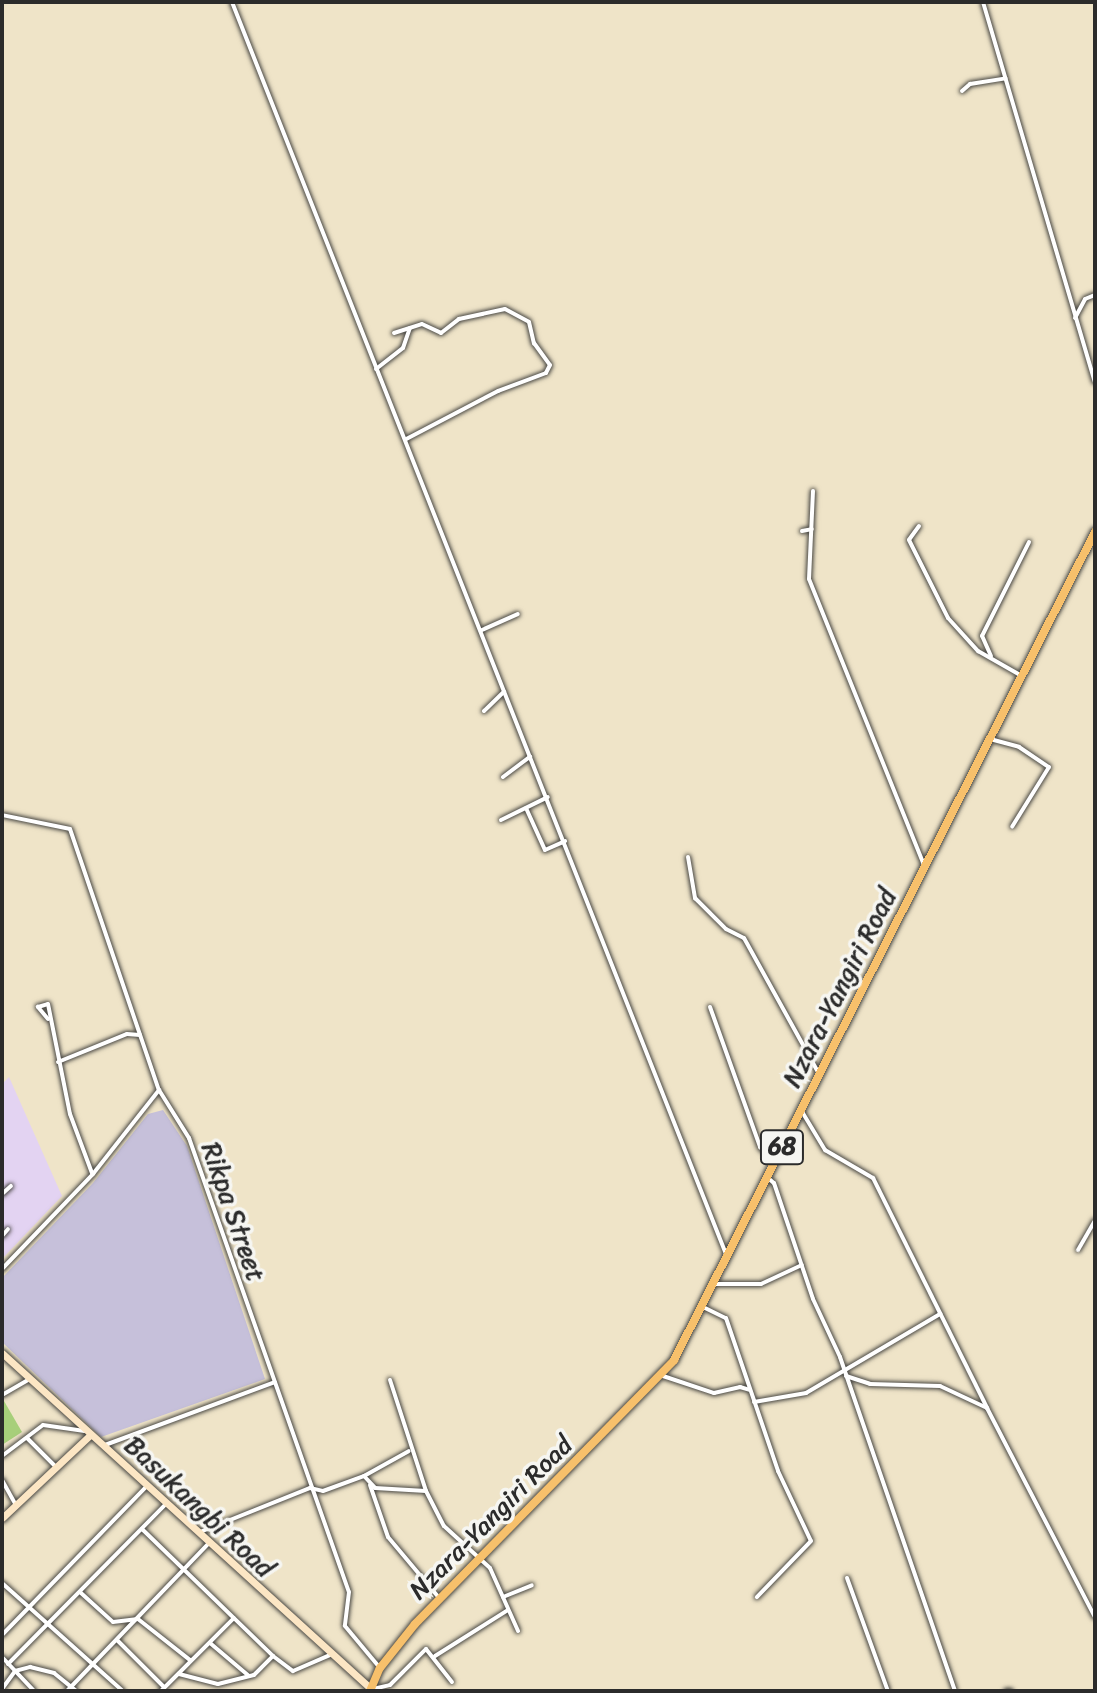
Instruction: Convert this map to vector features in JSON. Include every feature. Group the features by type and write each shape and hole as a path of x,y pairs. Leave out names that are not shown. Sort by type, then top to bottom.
{"main road":[{"name":"Nzara-Yangiri Road","path":"370,1690 380,1668 441,1599 663,1376 1095,532"}],"street":[{"path":"232,2 655,1066 717,1241 728,1254"},
{"path":"983,2 1095,382"},
{"path":"962,91 970,84 1006,78"},
{"path":"1074,318 1085,299 1095,295"},
{"path":"394,333 422,324 441,333 459,319 505,309 529,322 534,343 550,365 546,373 498,391 405,440"},
{"path":"376,369 403,348 410,328"},
{"path":"813,491 809,579 924,867"},
{"path":"919,526 909,540 940,605 958,631 991,658 1022,676"},
{"path":"802,531 812,529"},
{"path":"991,658 982,636 1029,542"},
{"path":"482,630 518,614"},
{"path":"484,711 504,692"},
{"path":"990,739 1019,747 1049,767 1012,827"},
{"path":"503,777 530,757"},
{"path":"501,820 548,797"},
{"path":"526,808 545,850 565,841"},
{"name":"Rikpa Street","path":"2,815 70,829 159,1090 189,1138 349,1592 345,1626 380,1668"},
{"path":"688,857 695,898 726,929 744,938 819,1074"},
{"path":"710,1007 760,1147 764,1151 783,1145"},
{"path":"48,1019 93,1174"},
{"path":"58,1062 127,1034 140,1035"},
{"path":"2,1269 93,1174 159,1090"},
{"path":"801,1110 825,1150 873,1178 1095,1617"},
{"path":"767,1177 774,1183 802,1265 845,1373 955,1691"},
{"path":"2,1194 11,1186"},
{"path":"1078,1250 1095,1221"},
{"path":"2,1228 8,1229 2,1236"},
{"path":"713,1283 761,1284 802,1265"},
{"path":"700,1307 726,1318 754,1402 811,1541 757,1597"},
{"path":"754,1402 806,1393 845,1373 940,1314"},
{"name":"Basukangbi Road","path":"2,1353 370,1690"},
{"path":"845,1373 870,1384 940,1386 987,1408"},
{"path":"663,1376 714,1393 748,1383"},
{"path":"2,1395 30,1379"},
{"path":"390,1380 409,1451 426,1491 444,1526 483,1558 518,1631"},
{"path":"103,1446 275,1382"},
{"path":"740,1387 750,1390"},
{"path":"2,1456 43,1425 88,1433"},
{"path":"2,1518 88,1433"},
{"path":"27,1438 56,1467"},
{"path":"198,1533 310,1488 323,1491 364,1476 409,1451"},
{"path":"364,1476 388,1537 441,1599"},
{"path":"2,1480 16,1505"},
{"path":"369,1483 426,1491"},
{"path":"2,1635 147,1486"},
{"path":"8,1664 50,1625 166,1504"},
{"path":"142,1529 273,1656 293,1671 330,1655"},
{"path":"67,1691 74,1688 209,1543"},
{"path":"847,1578 888,1691"},
{"path":"2,1583 123,1691"},
{"path":"503,1597 532,1585"},
{"path":"81,1593 113,1622 138,1619 190,1660"},
{"path":"435,1656 508,1610"},
{"path":"118,1641 162,1689 234,1618"},
{"path":"210,1643 249,1676"},
{"path":"370,1690 390,1685 425,1649 435,1656 452,1682"},
{"path":"179,1674 218,1684 249,1676 273,1656"},
{"path":"2,1657 34,1691"},
{"path":"2,1689 15,1671 41,1667 74,1688"}],"shaded area":[{"path":"9,1077 62,1196 2,1259 2,1084"},
{"path":"163,1110 187,1146 265,1379 101,1437 2,1342 2,1278 93,1183 148,1114"}],"green space":[{"path":"2,1402 22,1432 2,1445"}]}
